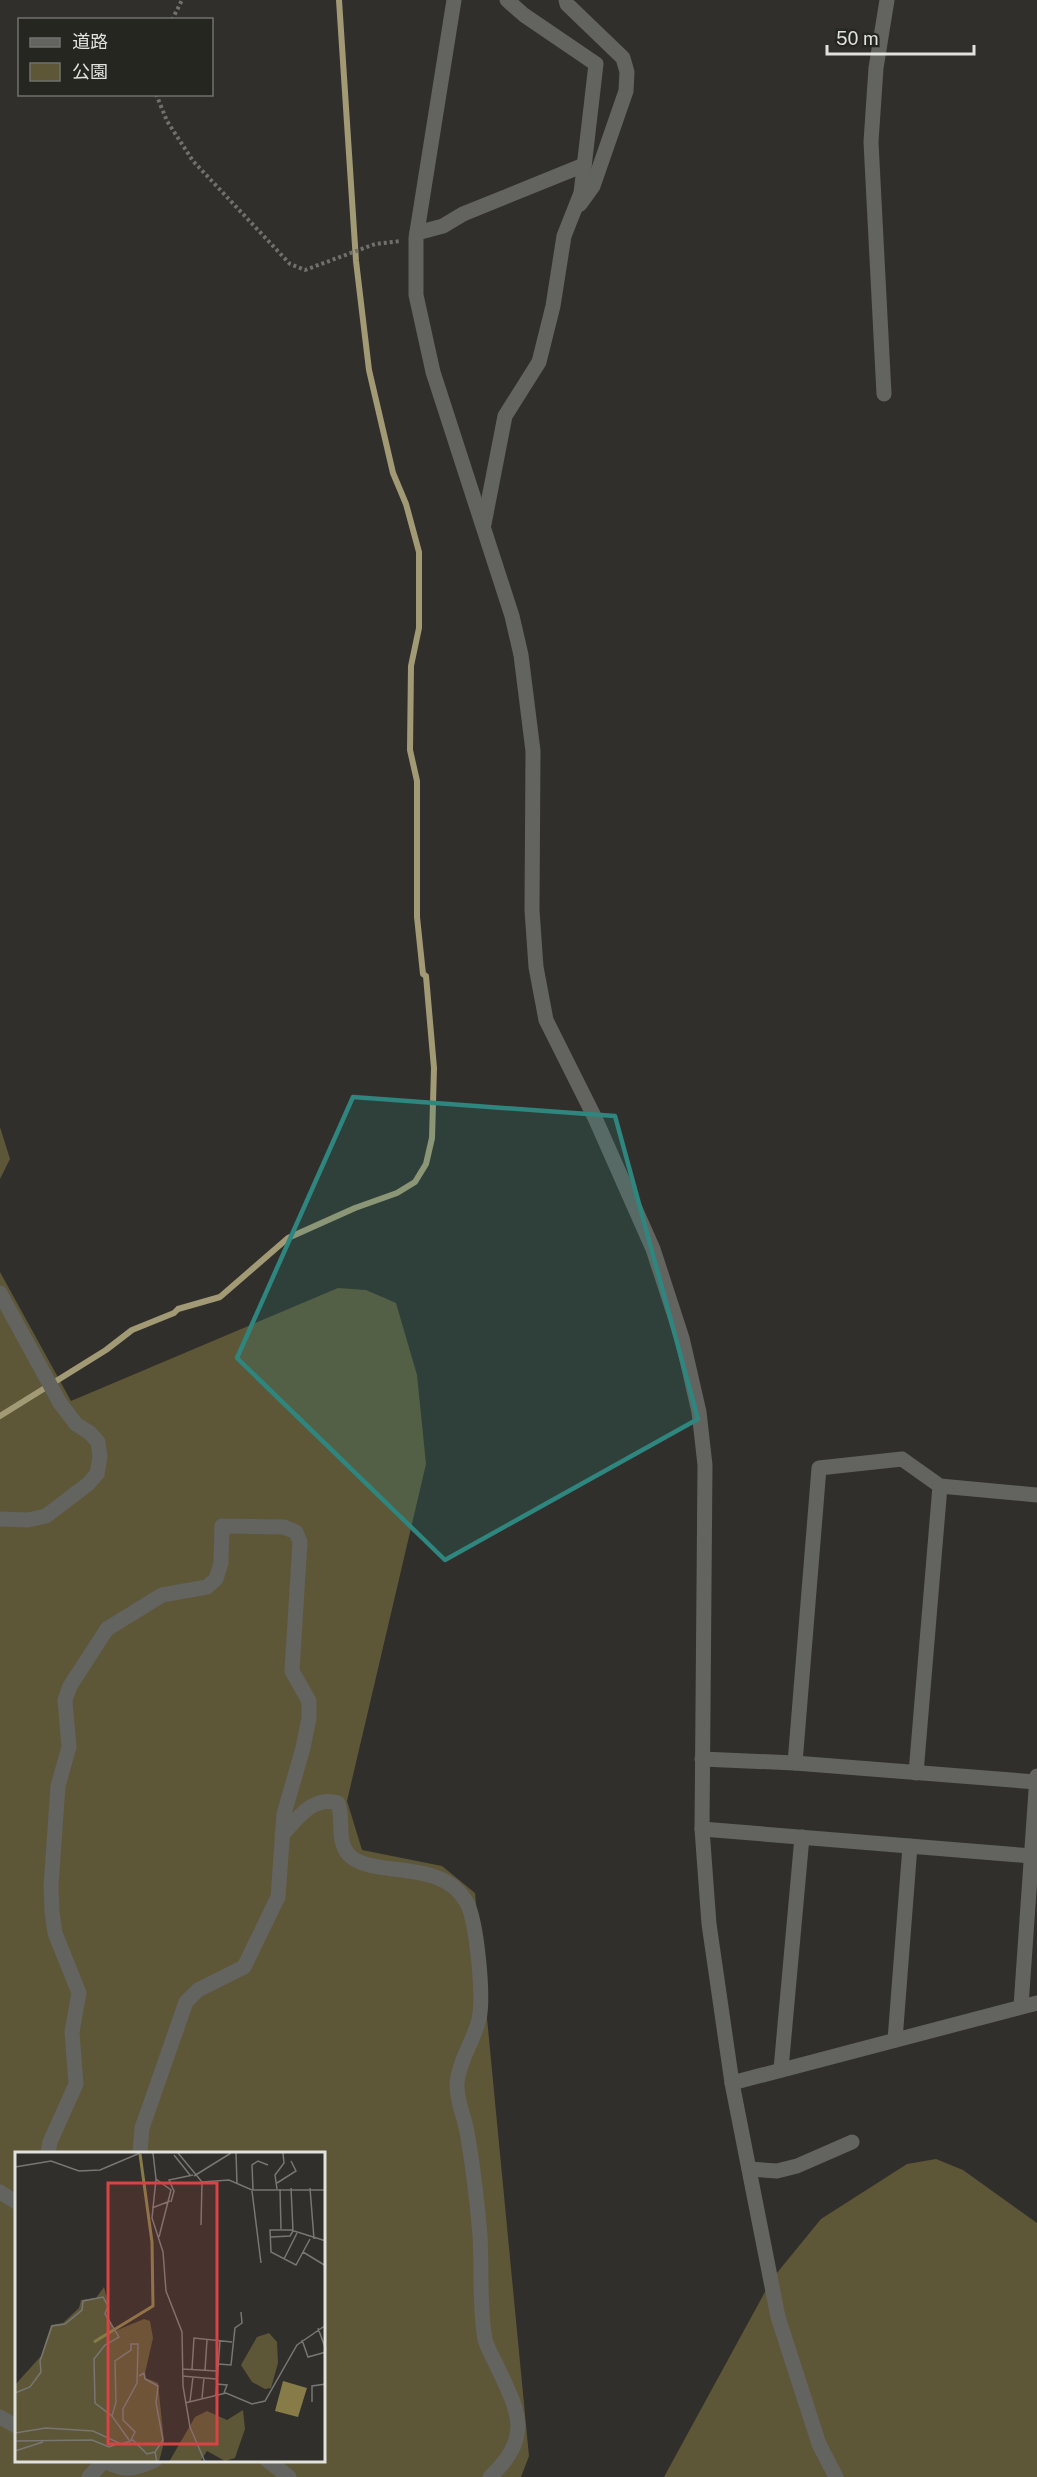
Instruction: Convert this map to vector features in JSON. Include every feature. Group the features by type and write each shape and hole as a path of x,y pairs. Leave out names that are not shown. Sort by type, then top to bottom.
{"street":[{"path":"454,0 417,236 416,295 421,326 433,372 512,616 521,655 533,751 532,910 536,967 546,1020 595,1118 653,1249 682,1338 699,1412 705,1465 702,1828 708,1924 732,2083 778,2317 819,2444 836,2477"},
{"path":"483,527 505,416 540,362 554,306 564,236 581,192 596,64 524,15 507,0"},
{"path":"566,0 567,4 623,58 627,72 626,91 593,186 572,217"},
{"path":"884,394 871,141 876,68 887,0"},
{"path":"417,236 443,226 463,214 584,165"},
{"path":"0,1293 60,1403 76,1424 90,1433 98,1442 100,1457 97,1474 88,1484 46,1516 28,1520 0,1519"},
{"path":"795,1763 819,1468 902,1458 940,1486 1037,1495"},
{"path":"916,1773 940,1486"},
{"path":"48,2152 50,2142 76,2085 72,2032 79,2002 76,1981 55,1933 51,1886 58,1786 69,1747 65,1700 70,1686 107,1629 162,1594 207,1587 216,1580 220,1563 222,1526 284,1527 296,1532 300,1542 292,1671 309,1701 309,1718 284,1814 278,1897 244,1967 198,1990 186,2002 142,2128 140,2152"},
{"path":"702,1759 795,1763 1036,1782"},
{"path":"1021,2006 1032,1905 1032,1856 1037,1776"},
{"path":"282,1835 318,1801 329,1800 338,1803 340,1834 348,1854 359,1862 404,1869 441,1880 457,1889 467,1903 472,1922 480,1983 479,2018 459,2070 458,2093 467,2129 476,2191 485,2341 517,2417 517,2438 512,2455 490,2477"},
{"path":"702,1828 1032,1856"},
{"path":"781,2069 802,1837"},
{"path":"895,2040 910,1846"},
{"path":"732,2083 1037,2003"},
{"path":"749,2169 777,2171 797,2166 852,2142"},
{"path":"0,2192 15,2201"},
{"path":"0,2417 15,2425"},
{"path":"89,2477 103,2462"},
{"path":"106,2462 126,2470 140,2468 151,2462"},
{"path":"270,2462 289,2477"}],"path":[{"path":"173,18 182,0"},
{"path":"157,96 167,121 193,161 290,264 304,270 375,244 417,236"}],"highlighted area":[{"path":"353,1097 615,1116 698,1419 445,1560 237,1358"}],"green space":[{"path":"0,1127 10,1159 0,1179"},
{"path":"0,1272 71,1401 338,1288 366,1290 396,1303 417,1375 426,1464 347,1801 362,1850 442,1866 475,1893 529,2456 521,2477 0,2477"},
{"path":"936,2159 963,2170 1037,2223 1037,2477 664,2477 772,2279 821,2219 907,2164"}],"waterway":[{"path":"0,1416 106,1350 132,1330 174,1313 178,1309 220,1297 288,1238 355,1208 397,1193 415,1182 426,1164 432,1138 434,1068 426,976 423,974 417,917 417,781 410,750 411,666 419,628 419,552 406,504 393,473 369,370 356,261 339,0"}]}
